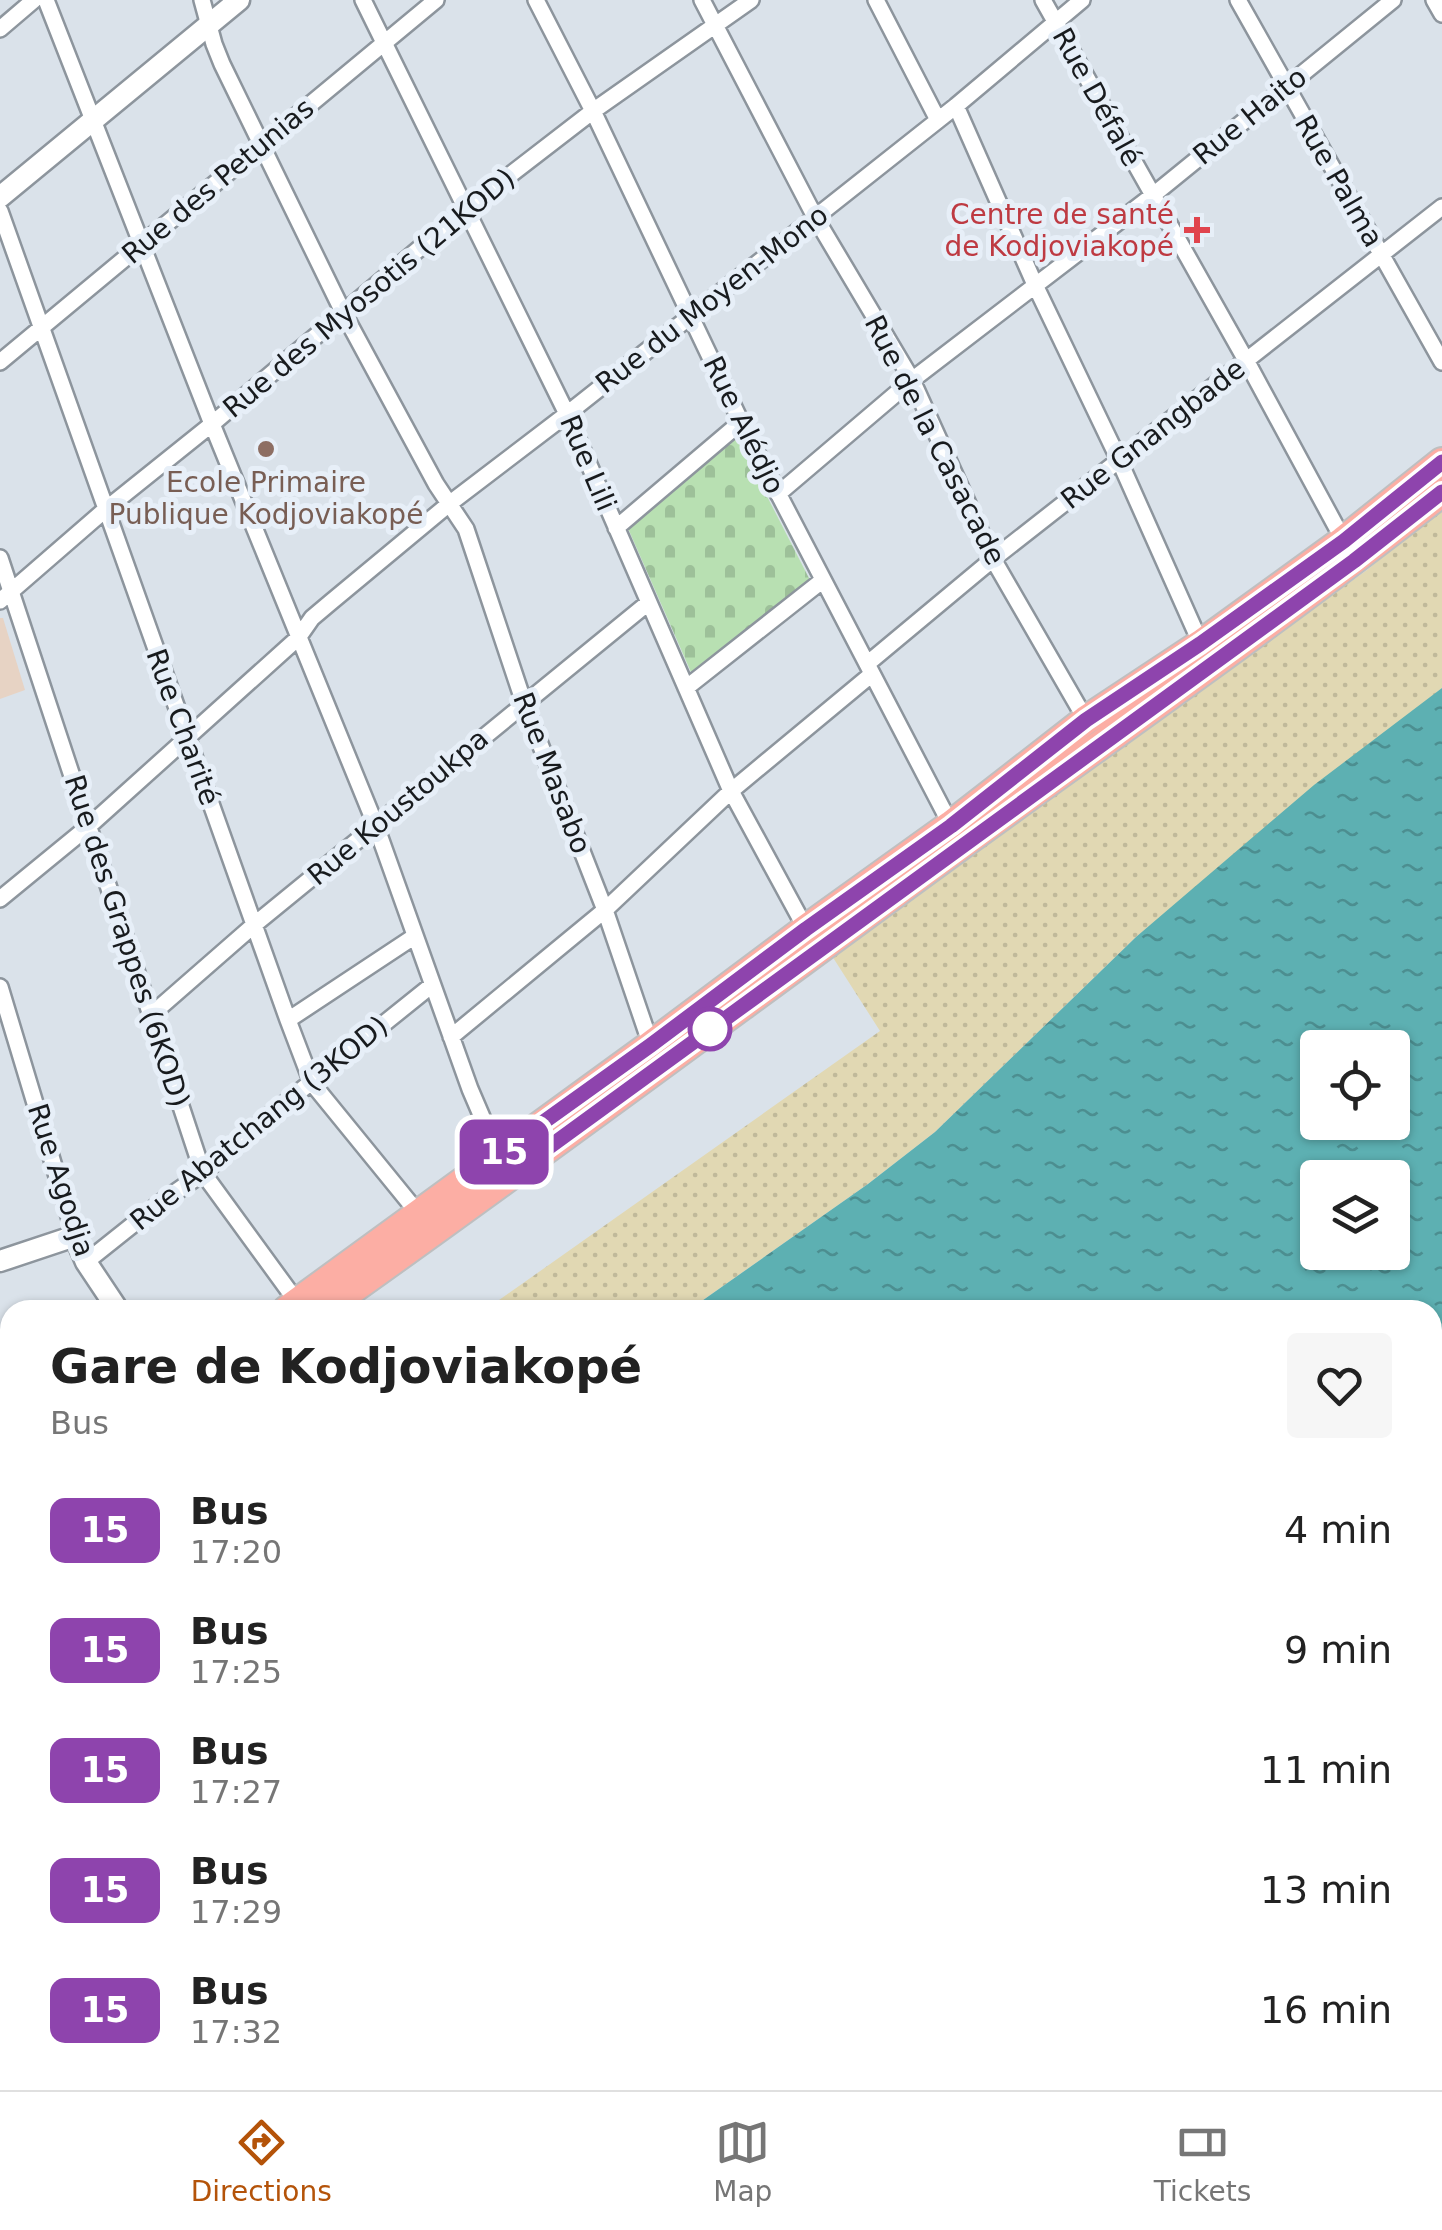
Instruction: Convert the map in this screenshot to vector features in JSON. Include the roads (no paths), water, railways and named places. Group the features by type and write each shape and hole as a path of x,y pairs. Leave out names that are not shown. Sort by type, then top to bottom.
{"highway":[{"path":"312,1300 426,1223 1349,551 1442,462"},
{"path":"511,1160 651,1045 806,929 957,835 1086,720 1442,492"}],"street":[{"path":"0,29 34,0"},
{"path":"46,0 212,424 376,826 488,1131 511,1160"},
{"name":"Rue Masabo","path":"202,0 214,44 343,312 466,529 524,703 605,910 651,1045"},
{"path":"0,196 239,0"},
{"name":"Rue Lili","path":"363,0 567,414 731,791 806,929"},
{"name":"Rue des Petunias","path":"0,362 436,0"},
{"name":"Rue Alédjo","path":"536,0 741,422 957,835"},
{"name":"Rue de la Casacade","path":"702,0 815,216 912,380 993,558 1086,720"},
{"name":"Rue des Myosotis (21KOD)","path":"6,596 466,209 593,111 751,0"},
{"path":"876,0 938,120"},
{"name":"Rue Défalé","path":"1044,0 1349,551"},
{"name":"Rue du Moyen-Mono","path":"0,900 89,826 298,638 322,610 449,504 956,106 1082,0"},
{"name":"Rue Palma","path":"1238,0 1442,362"},
{"name":"Rue Haito","path":"778,494 912,380 1152,196 1393,0"},
{"path":"1434,0 1442,14"},
{"path":"956,106 1036,287 1120,460 1200,644"},
{"name":"Rue Gnangbade","path":"451,1037 605,910 731,791 993,558 1442,207"},
{"name":"Rue Charité","path":"0,211 312,1082 426,1223"},
{"path":"616,528 741,422"},
{"name":"Rue des Grappes (6KOD)","path":"0,558 6,596 89,826 203,1173 297,1300"},
{"path":"686,688 823,580"},
{"name":"Rue Koustoukpa","path":"151,1015 254,925 648,603"},
{"path":"288,1020 415,936"},
{"name":"Rue Abatchang (3KOD)","path":"86,1262 203,1173 432,985"},
{"name":"Rue Agodja","path":"0,988 75,1236 86,1262 111,1300"},
{"path":"0,1260 75,1236"}],"water":[{"path":"1442,688 1442,1300 703,1300 935,1132 1136,937 1314,785"}],"place":[{"name":"Centre de santé de Kodjoviakopé","path":"1197,230"},
{"name":"Ecole Primaire Publique Kodjoviakopé","path":"266,449"}]}
